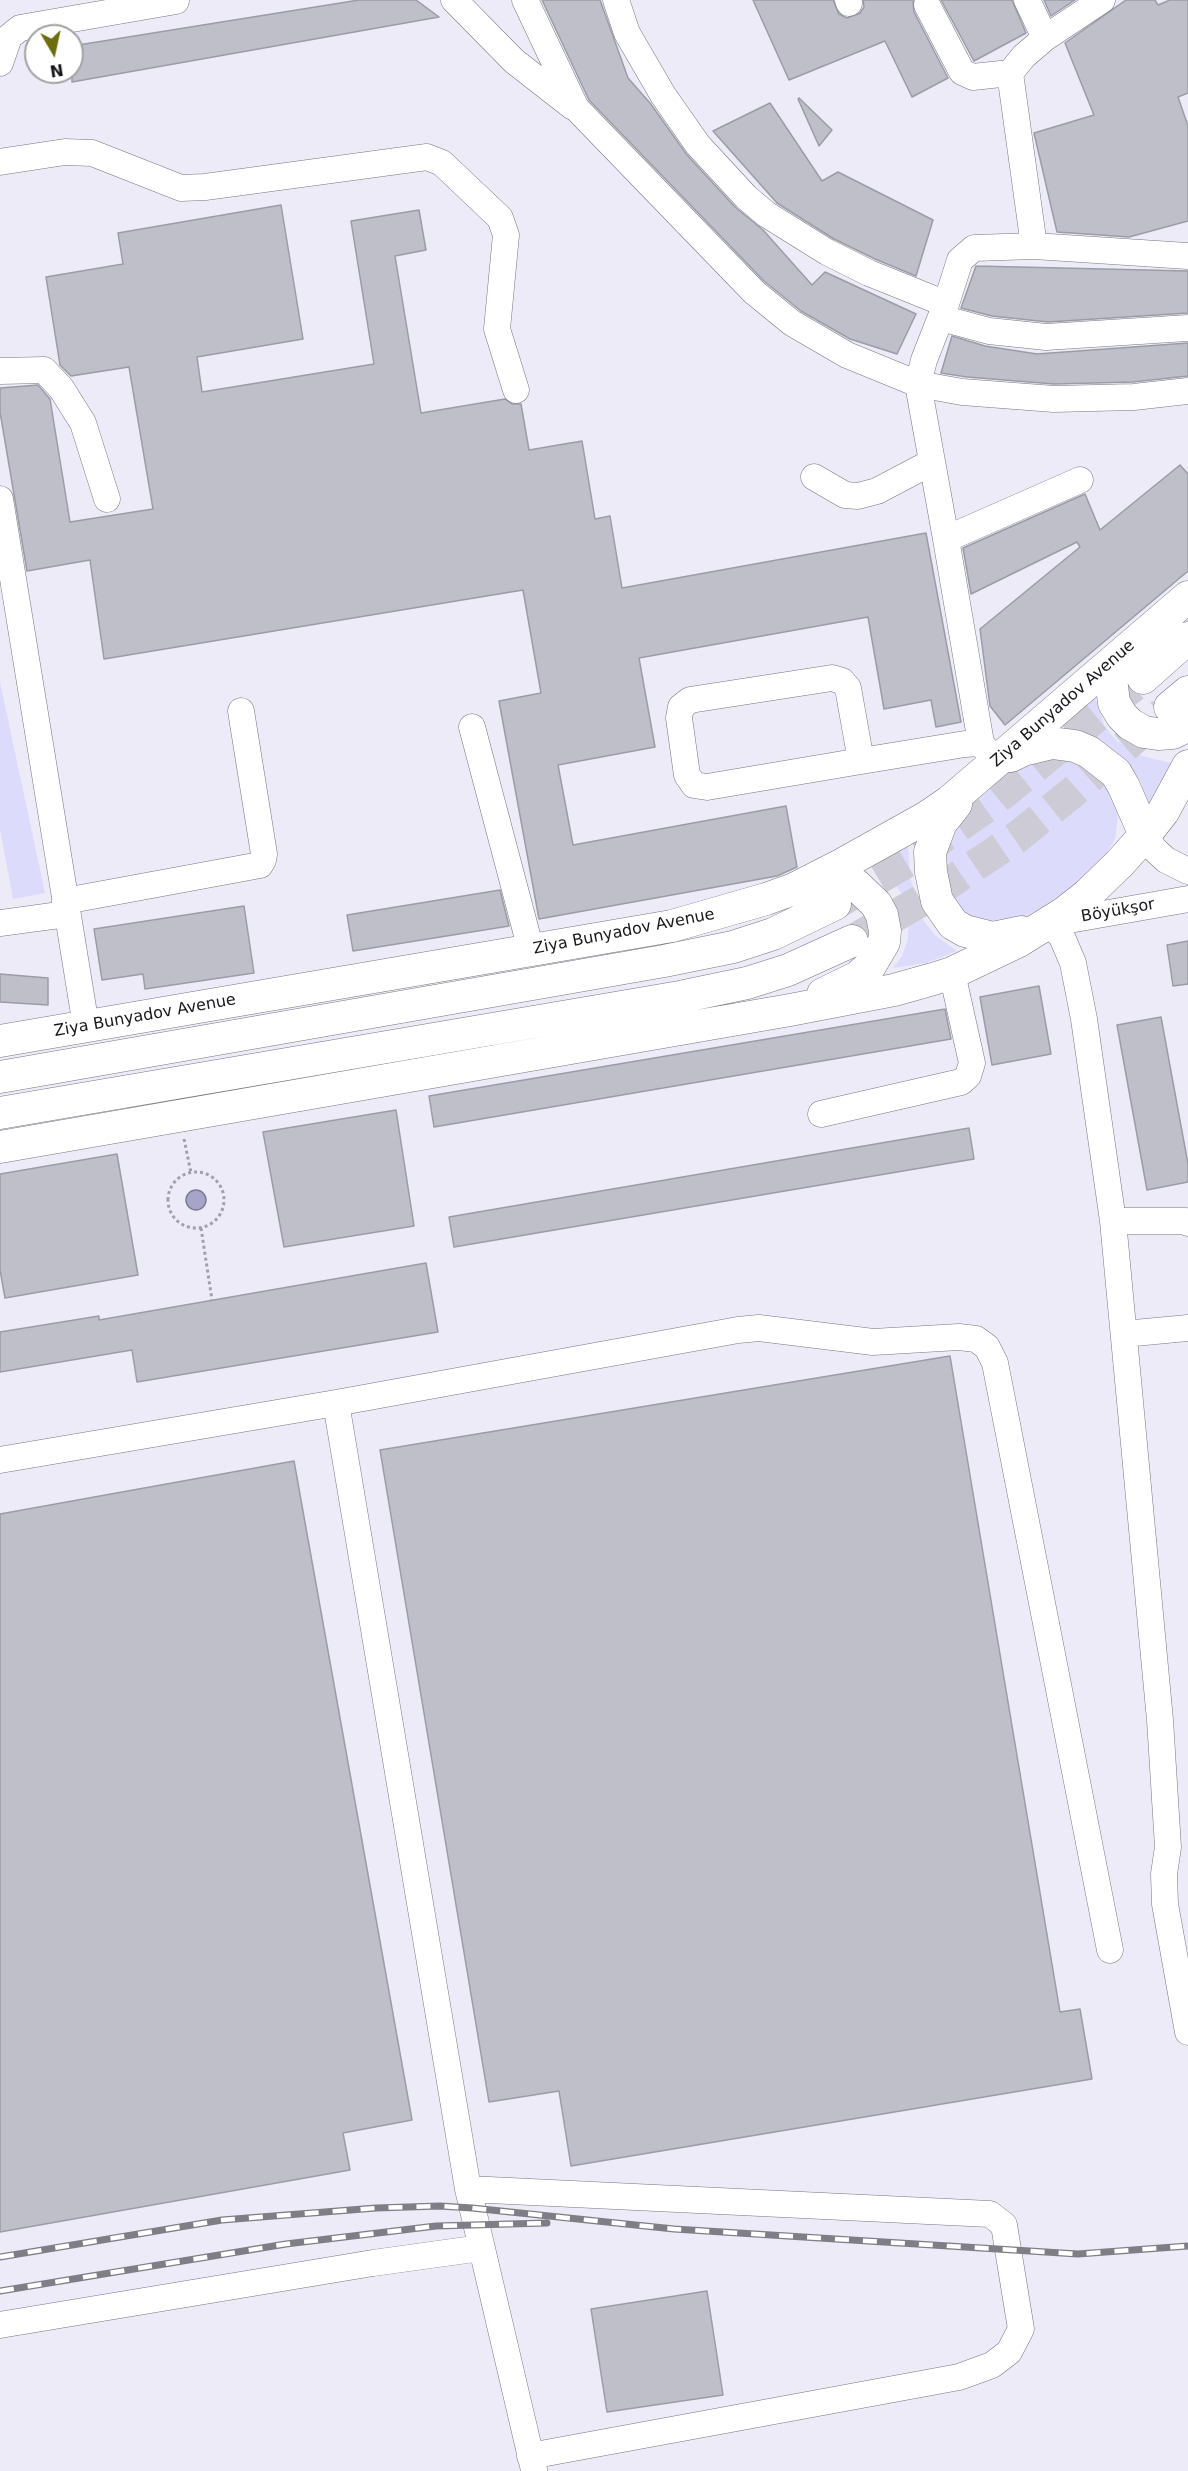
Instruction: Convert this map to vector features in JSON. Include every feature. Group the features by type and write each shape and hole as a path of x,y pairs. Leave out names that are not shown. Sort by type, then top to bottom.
{"main road":[{"name":"Ziya Bunyadov Avenue","path":"0,1041 672,926 741,908 794,889 927,817 989,753 1188,597"},
{"path":"1141,636 1117,666 1111,678 1114,703 1130,724 1144,732 1158,734 1173,733 1182,708"},
{"name":"Ziya Bunyadov Avenue","path":"1143,678 1188,638"},
{"path":"1048,923 1011,935 993,938 976,935 953,924 937,901 931,872 930,852 933,838 989,753 1023,750 1052,743 1075,746 1089,752 1116,773 1145,835"},
{"path":"0,1147 790,1010 894,990 952,973 1019,941 1048,923 1105,879 1163,812 1188,766"},
{"path":"790,1010 858,977 879,954 884,942 885,931 882,915 876,904 856,885 844,881 826,881 794,889"},
{"name":"Ziya Bunyadov Avenue","path":"0,1077 687,957 733,947 773,934 835,904"},
{"path":"0,1113 747,983 788,970 852,941"}],"street":[{"path":"454,0 514,61 576,108 754,292 792,323 847,356 918,384 962,392 1054,399 1134,397 1188,391"},
{"path":"525,0 576,108"},
{"path":"616,0 627,33 663,95 698,145 766,214 827,252 989,331 1046,337 1188,328"},
{"path":"1027,0 1045,38"},
{"path":"927,5 962,72 973,77 1010,73 1024,56 1045,38 1102,0"},
{"path":"0,63 9,37 20,28 176,1"},
{"path":"1010,73 1034,246"},
{"path":"0,162 65,152 92,153 181,188 205,187 427,157 442,163 500,218 506,235 497,328 516,390"},
{"path":"861,762 848,688 842,681 832,678 690,700 681,707 679,718 687,776 694,785 707,787 861,762 989,753 918,384 924,360 944,311 960,260 974,249 1034,246 1188,256"},
{"path":"0,371 44,370 61,388 83,423 107,499"},
{"path":"814,477 845,495 858,496 877,491 932,462"},
{"path":"946,539 1080,480"},
{"path":"0,499 86,1026"},
{"path":"0,922 260,865 264,854 241,711"},
{"path":"472,727 531,950"},
{"path":"1145,835 1154,849 1166,860 1188,871"},
{"name":"Böyükşor","path":"1048,923 1188,899"},
{"path":"1048,923 1062,937 1073,963 1084,1019 1113,1221 1160,1720 1178,1847 1164,1874 1165,1904 1188,2032"},
{"path":"821,1114 961,1082 968,1076 972,1063 952,973"},
{"path":"1113,1221 1186,1221 1188,1223"},
{"path":"0,1460 759,1328 873,1342 958,1337 976,1339 987,1347 995,1363 1110,1950"},
{"path":"1124,1334 1188,1328"},
{"path":"336,1403 468,2189 532,2463 959,2377 992,2365 1009,2352 1021,2329 1004,2225 990,2214 468,2189"},
{"path":"0,2325 373,2263 481,2248"}],"path":[{"path":"180,1117 191,1173"},
{"path":"191,1173 209,1175 216,1181 224,1197 220,1215 214,1222 201,1228 188,1227 180,1223 169,1208 170,1190 182,1176 191,1173"},
{"path":"201,1228 212,1300"}],"shaded area":[{"path":"0,682 45,893 13,899 0,829"},
{"path":"1094,695 1105,727 1117,741 1142,756 1171,763 1148,805 1140,780 1128,765 1096,740 1062,723"},
{"path":"1044,758 1077,758 1105,779 1115,800 1118,816 1115,839 1103,859 1073,887 1038,910 1018,919 995,924 976,920 965,913 955,901 941,870 947,831 960,814 1010,772 1029,762"},
{"path":"908,843 910,877 923,920 935,935 957,951 926,963 893,968 902,956 908,939 909,918 902,895 894,882 871,863"},
{"path":"196,1190 203,1193 206,1200 203,1207 196,1210 189,1207 186,1200 189,1193"}],"building":[{"path":"359,0 416,0 439,17 84,80 84,44"},
{"path":"542,0 600,0 628,78 650,103 687,155 735,207 763,230 812,285 825,272 916,314 897,354 850,339 801,311 764,281 589,100"},
{"path":"753,0 833,0 839,14 847,18 860,13 864,7 863,0 913,0 914,12 948,78 912,97 885,41 789,80"},
{"path":"941,0 1012,0 1026,33 974,61"},
{"path":"1044,0 1075,0 1051,16"},
{"path":"1126,0 1155,0 1158,5 1170,0 1188,0 1188,93 1178,97 1188,126 1188,221 1129,237 1057,232 1034,133 1094,115 1065,43"},
{"path":"798,99 832,130 819,146"},
{"path":"770,103 822,181 838,172 933,220 916,276 834,239 777,203 713,131"},
{"path":"281,205 303,339 197,357 202,392 374,364 351,221 419,210 426,250 395,256 421,413 505,399 512,404 521,404 529,450 582,441 595,519 610,516 622,588 926,533 961,722 936,727 931,700 884,709 868,617 639,658 655,747 558,765 573,845 786,806 797,867 777,876 539,919 499,701 541,693 523,590 104,659 90,560 27,571 0,412 0,388 38,385 50,399 70,522 153,509 129,367 71,376 60,365 46,277 123,264 118,233"},
{"path":"976,266 1188,271 1188,313 1048,322 992,316 961,308"},
{"path":"952,336 985,346 1037,354 1188,343 1188,376 1133,382 1054,384 941,373"},
{"path":"1180,465 1188,474 1188,571 1005,725 990,706 980,629 1080,547 1077,542 971,594 963,548 1085,494 1100,530"},
{"path":"500,890 509,926 353,951 347,915"},
{"path":"244,906 254,973 145,989 143,974 102,980 94,929"},
{"path":"1188,941 1188,984 1173,986 1167,945"},
{"path":"0,974 48,978 48,1005 0,1002"},
{"path":"1039,986 1051,1054 992,1065 980,997"},
{"path":"945,1009 951,1039 434,1127 429,1096"},
{"path":"1161,1017 1188,1164 1188,1182 1147,1190 1117,1025"},
{"path":"396,1110 414,1226 284,1247 263,1132"},
{"path":"969,1128 974,1159 454,1247 449,1217"},
{"path":"117,1154 138,1275 5,1298 0,1270 0,1174"},
{"path":"426,1263 438,1332 137,1382 132,1350 0,1372 0,1332 99,1316 99,1320"},
{"path":"950,1356 1060,2012 1080,2009 1092,2079 571,2166 559,2091 489,2102 380,1450"},
{"path":"294,1461 412,2120 343,2133 350,2170 0,2232 0,1514"},
{"path":"707,2291 723,2395 607,2412 591,2309"}],"tunnel":[{"path":"837,903 913,858 989,805 1143,678"},
{"path":"852,941 936,892 1016,838 1073,792 1163,713"}],"railway":[{"path":"0,2257 222,2220 376,2208 440,2206 674,2229 1078,2254 1188,2246"},
{"path":"0,2291 286,2244 436,2226 547,2223"}]}
